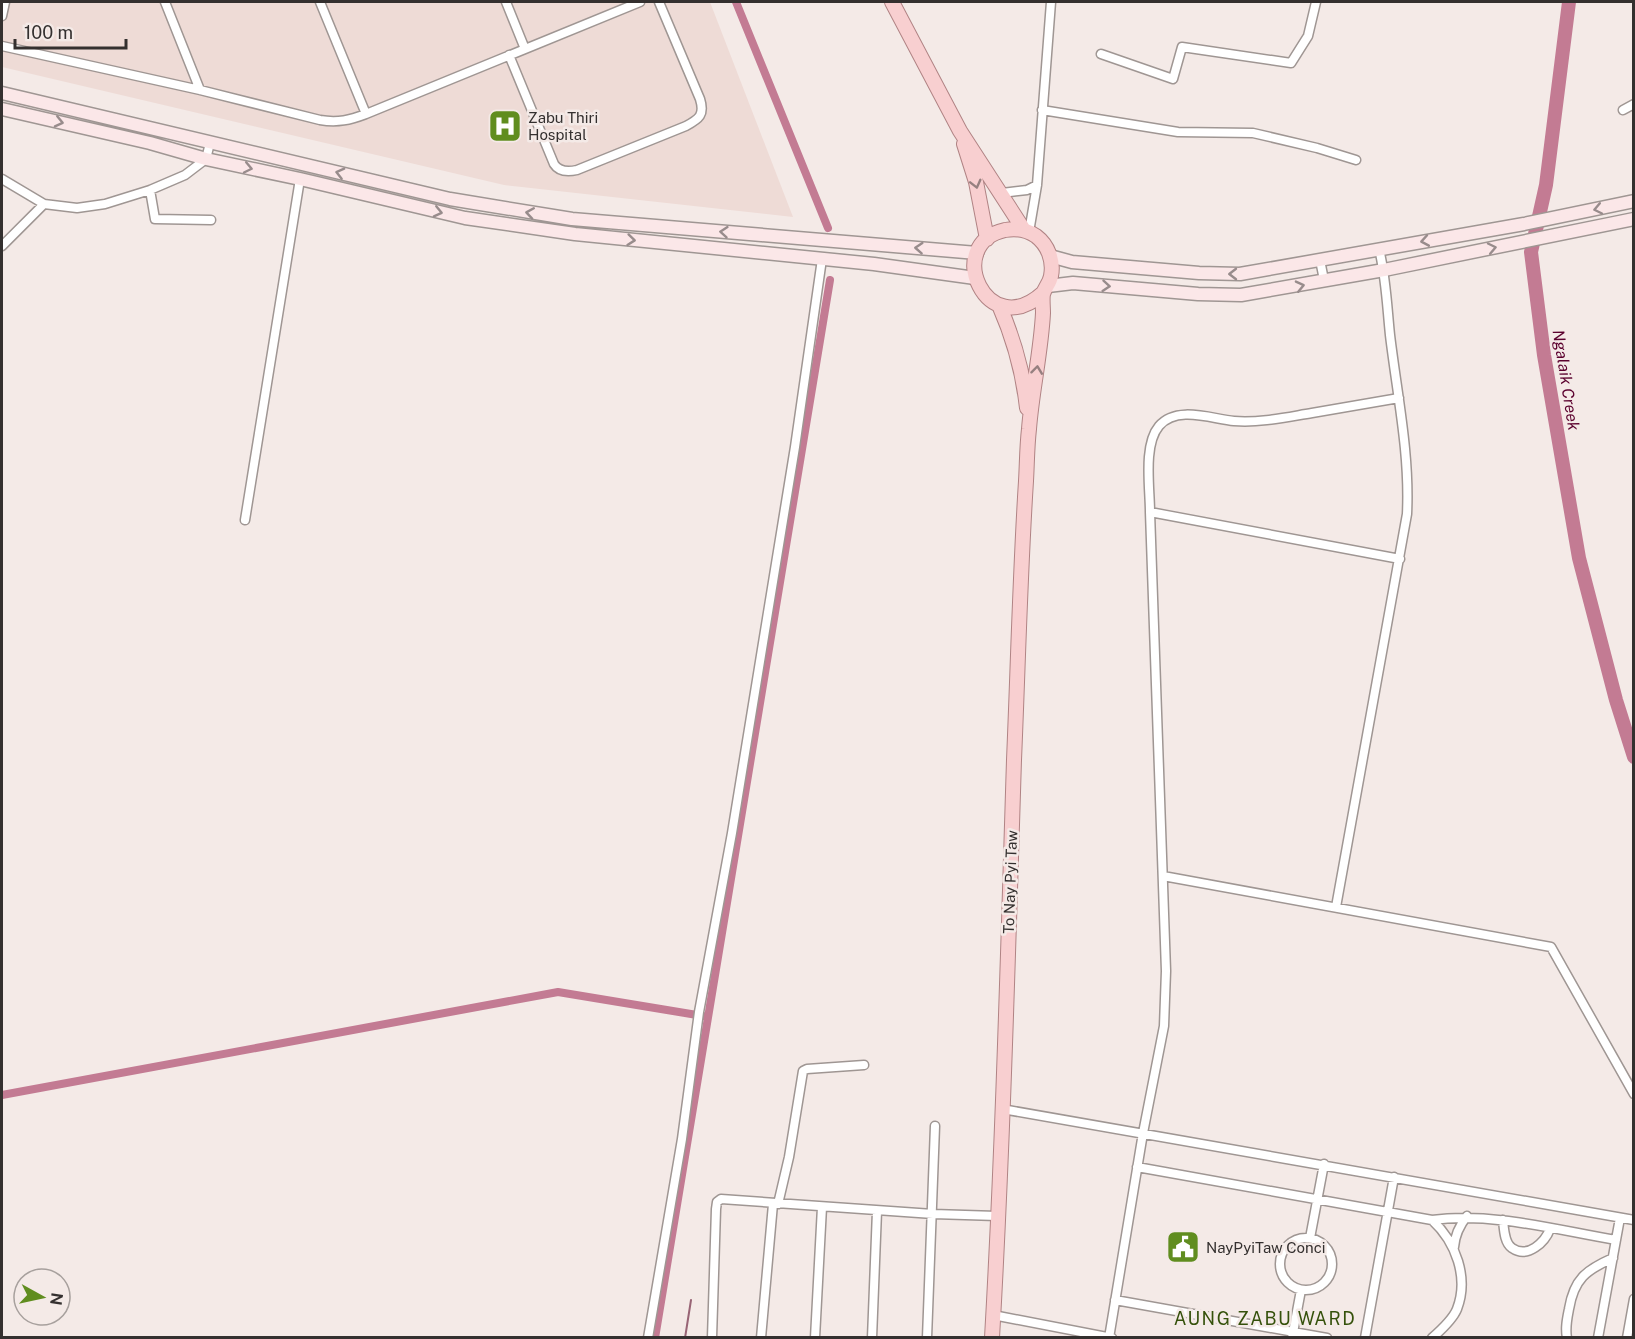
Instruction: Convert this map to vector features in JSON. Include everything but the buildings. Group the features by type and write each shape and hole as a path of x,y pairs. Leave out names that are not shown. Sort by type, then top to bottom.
{"main road":[{"path":"892,2 960,131 1026,231 1041,241 1050,256 1052,266 1046,289 1029,428"},
{"path":"2,93 450,199 572,219 977,253"},
{"path":"2,109 150,143 206,159 465,218 575,234 917,269 975,279"},
{"path":"960,131 976,182 987,239"},
{"path":"1050,256 1072,262 1199,273 1240,274 1524,224 1634,201"},
{"path":"1026,231 1010,229 997,232 987,239 977,253 974,263 975,279 984,295 999,305 1011,308 1023,306 1034,301 1046,289 1073,283 1198,294 1241,295 1287,289 1634,219"},
{"path":"999,305 1019,359 1029,428"},
{"name":"To Nay Pyi Taw","path":"992,1338 1021,556 1029,428"}],"street":[{"path":"2,16 5,2"},
{"path":"165,2 200,90"},
{"path":"320,2 366,114"},
{"path":"506,2 525,49"},
{"path":"2,46 329,121 344,121 639,2"},
{"path":"509,55 554,164 558,169 564,171 577,170 686,126 702,114 700,99 659,2"},
{"path":"1026,231 1037,185 1051,2"},
{"path":"1101,54 1173,79 1182,47 1291,63 1308,36 1316,2"},
{"path":"1623,110 1634,104"},
{"path":"1042,110 1178,132 1253,133 1356,160"},
{"path":"2,179 44,204 77,208 105,204 150,190 185,175 206,159 210,143"},
{"path":"245,520 300,179"},
{"path":"1002,193 1027,190 1037,185"},
{"path":"150,190 155,219 211,220"},
{"path":"2,246 44,204"},
{"path":"1336,907 1407,514 1408,490 1399,398 1384,270 1379,249"},
{"path":"648,1338 682,1139 699,1014 732,833 794,459 822,259"},
{"path":"1320,260 1324,280"},
{"path":"993,1314 1110,1337 1137,1167 1164,1026 1166,971 1150,512 1149,450 1153,437 1169,418 1191,416 1235,421 1263,421 1399,398"},
{"path":"1150,512 1400,559"},
{"path":"1163,876 1551,947 1634,1094"},
{"path":"761,1338 776,1204 789,1157 803,1071 864,1065"},
{"path":"1002,1109 1634,1220"},
{"path":"927,1338 935,1126"},
{"path":"1311,1238 1324,1164"},
{"path":"1137,1167 1432,1220 1467,1216 1616,1240"},
{"path":"1365,1338 1394,1177"},
{"path":"712,1338 717,1202 724,1198 877,1211 997,1216"},
{"path":"815,1338 822,1207"},
{"path":"872,1338 877,1211"},
{"path":"1454,1247 1460,1224 1467,1216"},
{"path":"1598,1338 1620,1218"},
{"path":"1432,1220 1442,1228 1454,1247 1462,1281 1457,1311 1435,1336"},
{"path":"1503,1220 1507,1242 1512,1248 1520,1250 1536,1248 1546,1238 1550,1228"},
{"path":"1311,1238 1326,1246 1332,1263 1330,1274 1319,1287 1301,1290 1291,1286 1285,1280 1280,1262 1282,1253 1293,1241 1311,1238"},
{"path":"1567,1338 1570,1298 1575,1284 1598,1264 1613,1258"},
{"path":"1292,1334 1301,1290"},
{"path":"1627,1338 1634,1299"},
{"path":"1115,1300 1292,1334 1327,1338"}],"shaded area":[{"name":"Zabu Thiri Hospital","path":"2,2 710,2 793,217 504,185 2,67"}],"waterway":[{"path":"736,2 828,228"},
{"name":"Ngalaik Creek","path":"1569,2 1546,185 1531,252 1544,355 1579,558 1616,700 1634,757"},
{"path":"655,1338 830,280"},
{"path":"2,1095 558,992 703,1016"},
{"path":"685,1338 691,1300"}],"place":[{"name":"Zabu Thiri Hospital","path":"505,126"},
{"name":"NayPyiTaw Conci","path":"1183,1247"}],"district":[{"name":"AUNG ZABU WARD","path":"1265,1318"}]}
